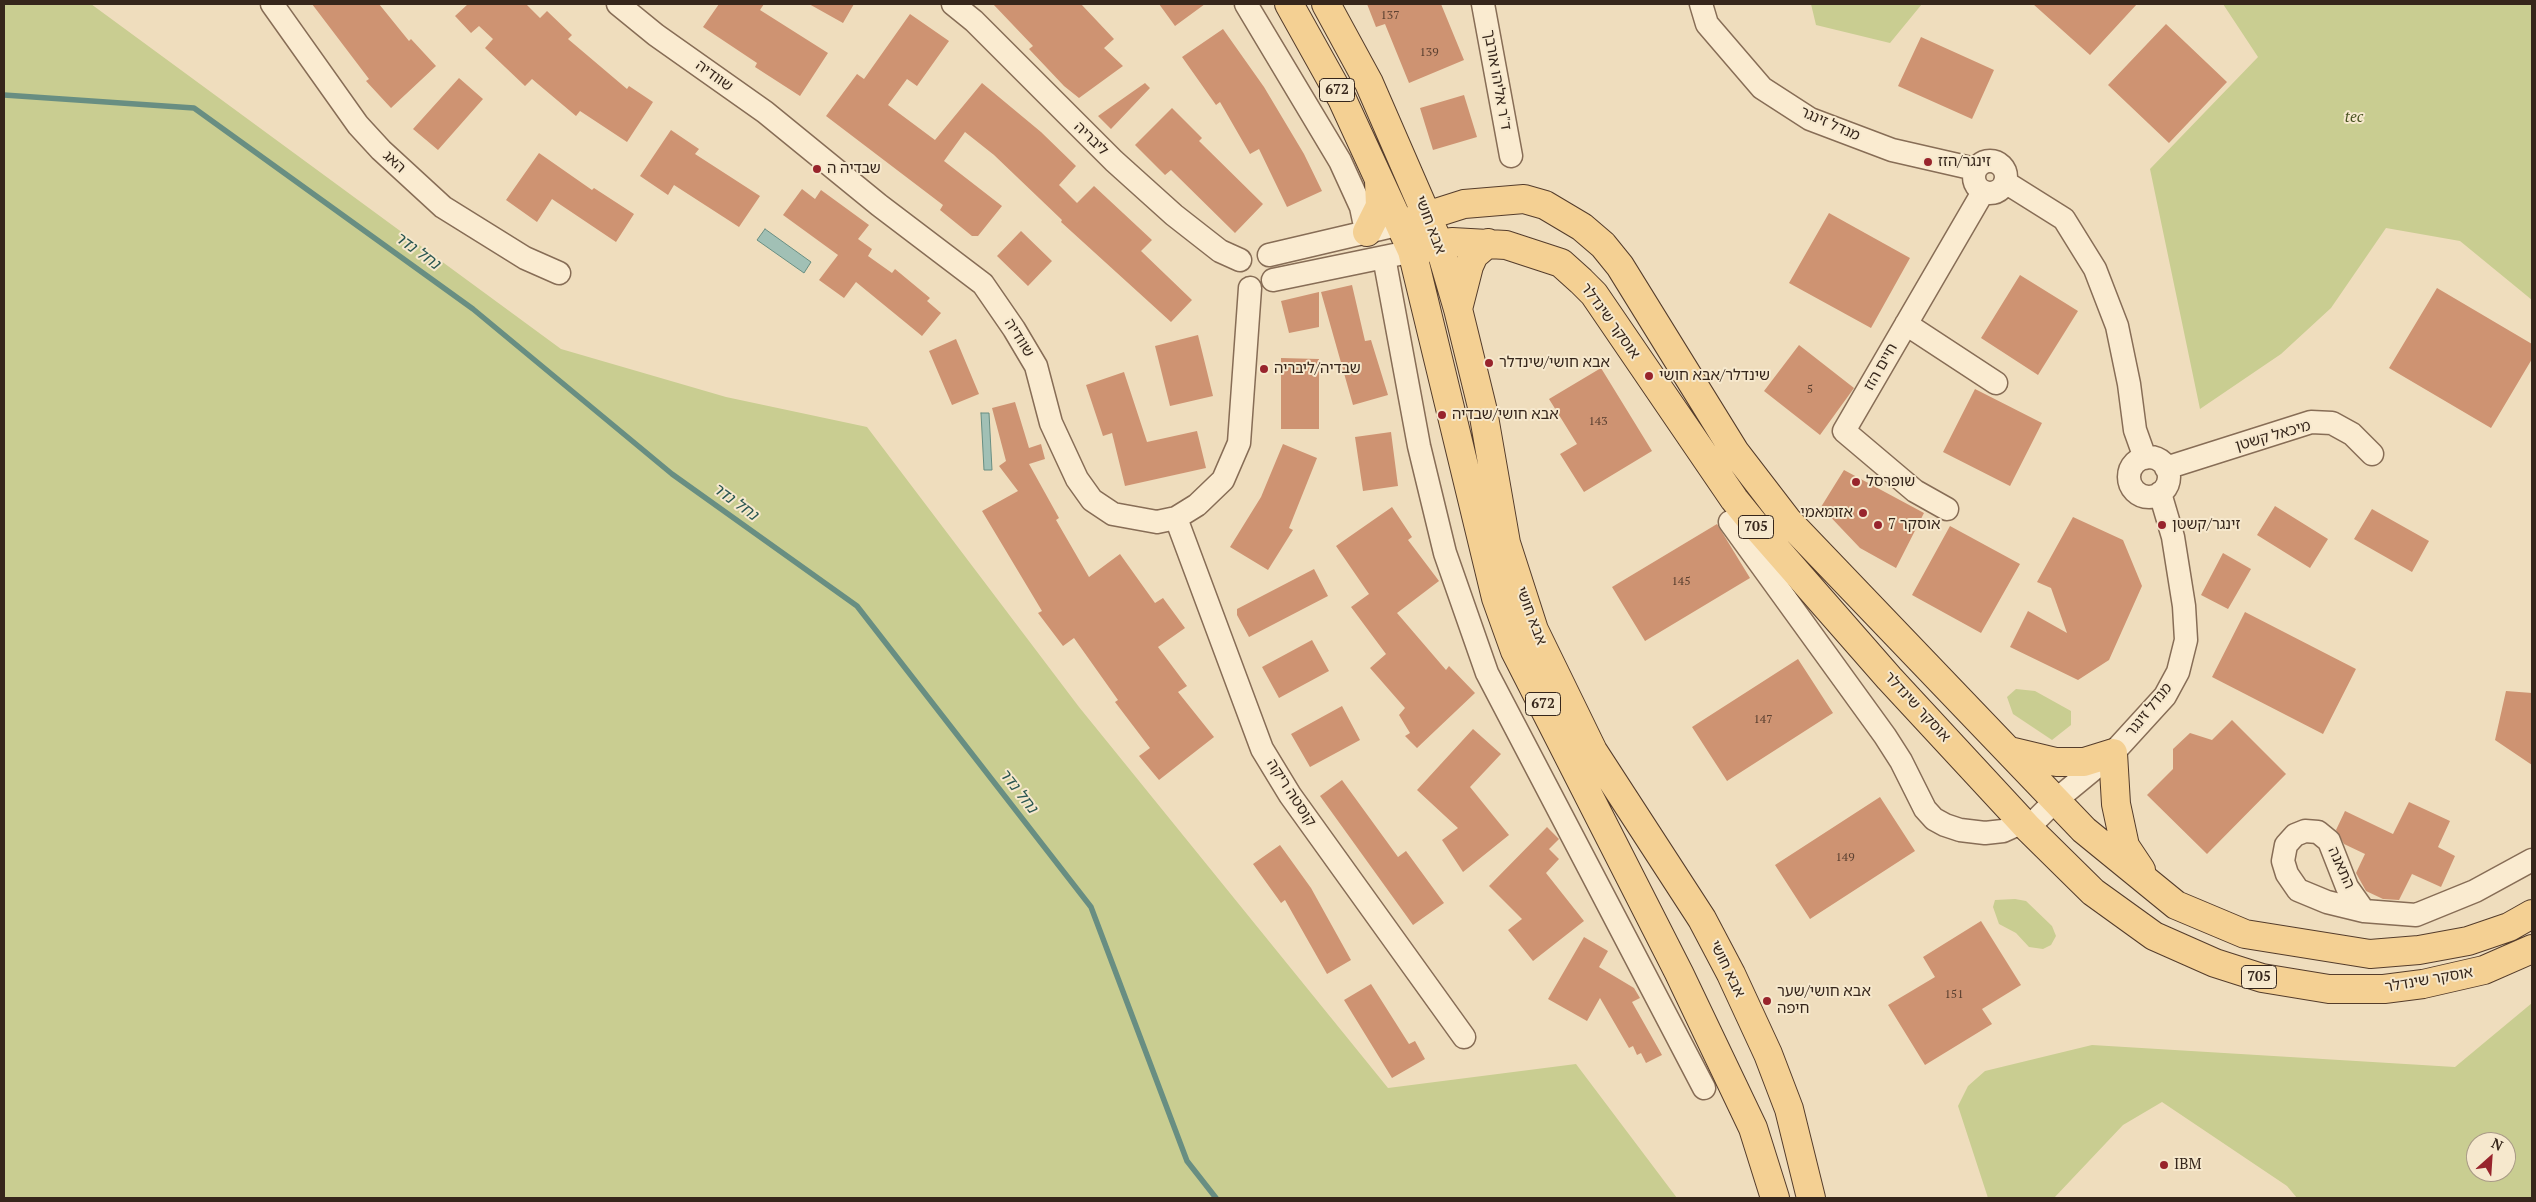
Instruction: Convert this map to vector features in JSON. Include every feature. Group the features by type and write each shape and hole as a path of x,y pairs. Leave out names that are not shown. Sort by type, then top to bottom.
{"main road":[{"name":"אבא חושי","path":"1289,4 1337,90 1412,251 1496,598 1516,651 1679,973 1753,1128 1775,1198"},
{"name":"אבא חושי","path":"1326,4 1369,84 1428,215 1439,244 1458,309 1483,412 1506,543 1534,630 1593,751 1702,919 1731,974 1768,1054 1789,1109 1811,1198"},
{"name":"אוסקר שינדלר","path":"1410,177 1424,190 1436,197 1464,204"},
{"path":"1364,232 1380,206 1379,180"},
{"name":"אוסקר שינדלר","path":"1401,224 1464,204 1515,199 1545,205 1567,216 1603,246 1620,266 1753,477 1788,520 2084,830 2176,905 2245,934 2370,954 2419,950 2468,941 2509,928 2532,914"},
{"path":"1458,309 1469,266 1474,255 1488,242"},
{"name":"אוסקר שינדלר","path":"1412,251 1439,244 1488,242 1506,245 1561,263 1594,294 1734,499 1889,678 2028,828 2093,892 2154,936 2215,963 2262,978 2329,989 2384,989 2423,984 2484,970 2532,949"},
{"path":"2010,751 2056,762 2084,762 2113,753 2116,804 2125,846 2152,887"}],"street":[{"name":"האג","path":"272,4 358,125 381,150 443,207 525,258 560,273"},
{"name":"שוודיה","path":"618,4 656,34 765,112 879,205 983,284 1014,329 1036,366 1051,423 1077,479 1092,500 1114,514 1157,522 1176,518 1197,505 1223,480 1239,443 1250,288"},
{"name":"ליבריה","path":"953,4 974,21 1114,161 1174,214 1220,251 1240,260"},
{"path":"1246,4 1340,161 1361,207 1365,226 1364,232"},
{"name":"ד\"ר אליהו אורבך","path":"1483,4 1511,156"},
{"name":"מנדל זינגר","path":"1701,4 1707,24 1762,88 1810,119 1892,150 1976,169"},
{"path":"1988,160 1999,163 2006,172 2006,182 1999,190 1983,192 1975,184 1974,174 1976,169 1988,160"},
{"path":"2006,182 2064,219 2095,269 2117,326 2129,384 2135,430 2145,458"},
{"name":"חיים הזז","path":"1947,509 1915,491 1844,431 1983,192"},
{"path":"1401,224 1269,255 1257,251 1245,255 1240,260 1238,276 1250,288 1263,288 1273,280 1412,251"},
{"path":"1269,255 1275,264 1273,280"},
{"path":"1384,257 1419,446 1445,553 1488,673 1704,1088"},
{"path":"1906,324 1996,383"},
{"name":"מיכאל קשטן","path":"2166,468 2311,422 2332,423 2352,434 2372,454"},
{"path":"2155,458 2166,468 2168,485 2160,493 2148,497 2137,493 2132,488 2129,476 2139,460 2155,458"},
{"name":"מנדל זינגר","path":"2028,828 2056,800 2113,753 2165,696 2178,672 2186,640 2184,606 2173,537 2160,493"},
{"name":"קוסטה ריקה","path":"1176,518 1262,749 1290,795 1464,1036"},
{"path":"1730,522 1885,736 1901,761 1925,809 1934,819 1960,830 1972,832 2003,831 2023,822 2028,828"},
{"path":"2364,911 2416,915 2475,891 2532,860"}],"green space":[{"path":"4,4 91,4 561,349 726,397 867,427 1079,707 1388,1088 1576,1064 1677,1198 4,1198"},
{"path":"1811,4 1922,4 1890,43 1816,25"},
{"name":"tec","path":"2223,4 2532,4 2532,300 2460,241 2386,228 2331,308 2281,354 2200,409 2150,169 2258,57"},
{"path":"2016,689 2035,691 2071,711 2071,725 2052,740 2013,714 2007,697"},
{"path":"2015,899 2026,901 2052,926 2056,936 2051,945 2043,949 2029,947 2016,933 1999,924 1993,907 1995,900"},
{"path":"2532,1003 2532,1198 2297,1198 2287,1186 2162,1102 2123,1125 2054,1198 1988,1198 1958,1106 1968,1086 1985,1071 2092,1045 2455,1067"}],"water":[{"path":"765,229 811,262 804,273 757,240"},
{"path":"981,413 989,413 992,470 984,470"}],"building":[{"path":"312,4 379,4 409,41 411,39 436,66 391,108 366,81 369,79"},
{"path":"468,4 526,4 540,18 547,11 572,35 568,39 627,89 629,86 653,102 627,142 580,111 576,116 532,79 525,86 485,48 493,39 479,26 471,33 455,16"},
{"path":"719,4 764,4 760,10 828,53 800,96 755,67 757,63 703,27"},
{"path":"809,4 854,4 843,23"},
{"path":"993,4 1081,4 1114,39 1104,48 1123,66 1079,98 1064,86 1029,49 1033,46"},
{"path":"1159,4 1205,4 1175,26"},
{"path":"1367,4 1441,4 1464,60 1409,83 1385,24 1376,27"},
{"path":"2033,4 2137,4 2090,55"},
{"path":"910,14 949,41 917,86 907,79 888,105 935,140 982,83 1041,132 1076,166 1059,185 1077,203 1094,186 1152,240 1141,251 1192,300 1171,322 1061,222 1062,220 994,155 965,132 944,161 1002,206 978,236 972,236 940,210 943,205 826,116 857,74 864,79"},
{"path":"2166,24 2227,82 2169,143 2108,85"},
{"path":"1223,29 1264,87 1304,154 1322,191 1287,207 1259,149 1250,154 1220,102 1216,105 1182,57"},
{"path":"1921,37 1994,70 1972,119 1898,86"},
{"path":"459,78 483,99 438,150 413,129"},
{"path":"1145,83 1150,88 1111,129 1098,116"},
{"path":"1464,95 1477,137 1433,150 1420,108"},
{"path":"1172,108 1202,138 1199,141 1263,204 1235,233 1171,170 1165,175 1135,145"},
{"path":"671,130 699,149 695,154 760,196 739,227 674,185 668,195 640,176"},
{"path":"539,153 592,190 594,188 634,214 616,242 552,199 537,222 506,200"},
{"path":"802,189 815,199 821,190 869,225 858,239 872,249 868,256 892,273 895,269 930,298 927,301 941,313 922,336 856,282 844,298 819,280 838,255 783,215"},
{"path":"1829,213 1910,258 1871,328 1789,283"},
{"path":"1021,231 1052,261 1028,286 997,256"},
{"path":"2020,275 2078,311 2038,375 1981,338"},
{"path":"1352,285 1365,341 1371,340 1388,395 1353,405 1321,292"},
{"path":"2437,288 2532,344 2532,359 2491,428 2389,368"},
{"path":"1319,292 1319,327 1289,333 1281,301"},
{"path":"1198,335 1213,396 1170,406 1155,346"},
{"path":"956,339 979,394 952,405 929,351"},
{"path":"1799,345 1854,388 1820,435 1764,391"},
{"path":"1281,358 1319,359 1319,429 1281,429"},
{"path":"1601,368 1652,451 1584,492 1560,454 1577,444 1549,399"},
{"path":"1124,372 1147,442 1197,431 1206,468 1125,486 1112,433 1103,436 1086,385"},
{"path":"1975,389 2042,423 2010,486 1943,452"},
{"path":"1015,402 1029,448 1041,444 1045,459 1029,464 1059,518 1056,520 1089,577 1120,554 1155,603 1163,598 1185,628 1158,647 1187,686 1178,692 1214,737 1159,780 1139,756 1150,748 1115,702 1118,700 1074,638 1063,646 1038,613 1042,611 982,511 1018,491 999,466 1006,461 992,408"},
{"path":"1391,432 1398,486 1363,491 1355,437"},
{"path":"1283,444 1317,458 1289,528 1293,530 1268,570 1230,547 1261,497"},
{"name":"אוסקר 7","path":"1844,470 1924,513 1896,568 1860,548 1821,507"},
{"path":"2275,506 2328,539 2310,568 2257,535"},
{"path":"1392,507 1412,537 1408,540 1439,581 1397,613 1446,670 1449,666 1475,693 1417,748 1405,736 1410,733 1399,715 1405,708 1370,668 1386,654 1351,607 1369,594 1336,546"},
{"path":"2372,509 2429,541 2412,572 2354,539"},
{"path":"2073,517 2123,540 2142,586 2109,660 2078,680 2010,647 2028,611 2067,633 2051,588 2037,582"},
{"path":"1717,524 1750,578 1645,641 1612,587"},
{"path":"1950,526 2020,564 1981,633 1912,595"},
{"path":"2223,553 2251,569 2228,609 2201,595"},
{"path":"1314,569 1328,596 1249,637 1237,615 1237,609"},
{"path":"2245,612 2356,669 2323,734 2212,677"},
{"path":"1312,640 1329,671 1279,698 1262,667"},
{"path":"1798,659 1833,713 1727,781 1692,727"},
{"path":"2506,691 2532,693 2532,765 2495,740"},
{"path":"1342,706 1360,740 1310,767 1291,734"},
{"path":"2232,720 2286,774 2207,854 2147,795 2173,769 2173,749 2190,733 2212,740"},
{"path":"1473,729 1501,754 1470,787 1509,835 1463,872 1442,840 1458,828 1417,790"},
{"path":"1342,780 1398,857 1406,851 1444,903 1413,925 1320,796"},
{"path":"1880,797 1915,851 1810,919 1775,865"},
{"path":"2409,802 2450,821 2438,847 2455,856 2441,887 2412,874 2399,900 2383,899 2366,891 2356,873 2365,854 2344,844 2336,830 2345,811 2393,834"},
{"path":"1547,827 1559,839 1549,849 1559,859 1546,873 1584,921 1533,961 1508,930 1522,919 1489,886"},
{"path":"1280,845 1311,888 1351,960 1327,974 1285,900 1281,903 1253,864"},
{"path":"1981,921 2021,985 1982,1009 1992,1024 1925,1065 1888,1005 1935,977 1923,957"},
{"path":"1584,937 1608,951 1599,967 1634,988 1640,998 1632,1002 1662,1055 1646,1063 1641,1053 1637,1055 1633,1046 1629,1048 1600,998 1587,1021 1548,999"},
{"path":"1371,984 1409,1044 1415,1041 1425,1059 1392,1078 1344,1000"}],"waterway":[{"name":"נחל נדר","path":"4,95 194,108 473,309 672,474 857,606 1091,907 1187,1161 1216,1198"}],"place":[{"name":"זינגר/הזז","path":"1928,162"},
{"name":"שבדיה ה","path":"817,169"},
{"name":"אבא חושי/שינדלר","path":"1489,363"},
{"name":"שבדיה/ליבריה","path":"1264,369"},
{"name":"שינדלר/אבא חושי","path":"1649,376"},
{"name":"אבא חושי/שבדיה","path":"1442,415"},
{"name":"שופרסל","path":"1856,482"},
{"name":"אזומאמי","path":"1863,513"},
{"name":"אוסקר 7","path":"1878,525"},
{"name":"זינגר/קשטן","path":"2162,525"},
{"name":"אבא חושי/שער חיפה","path":"1767,1001"},
{"name":"IBM","path":"2164,1165"}]}
